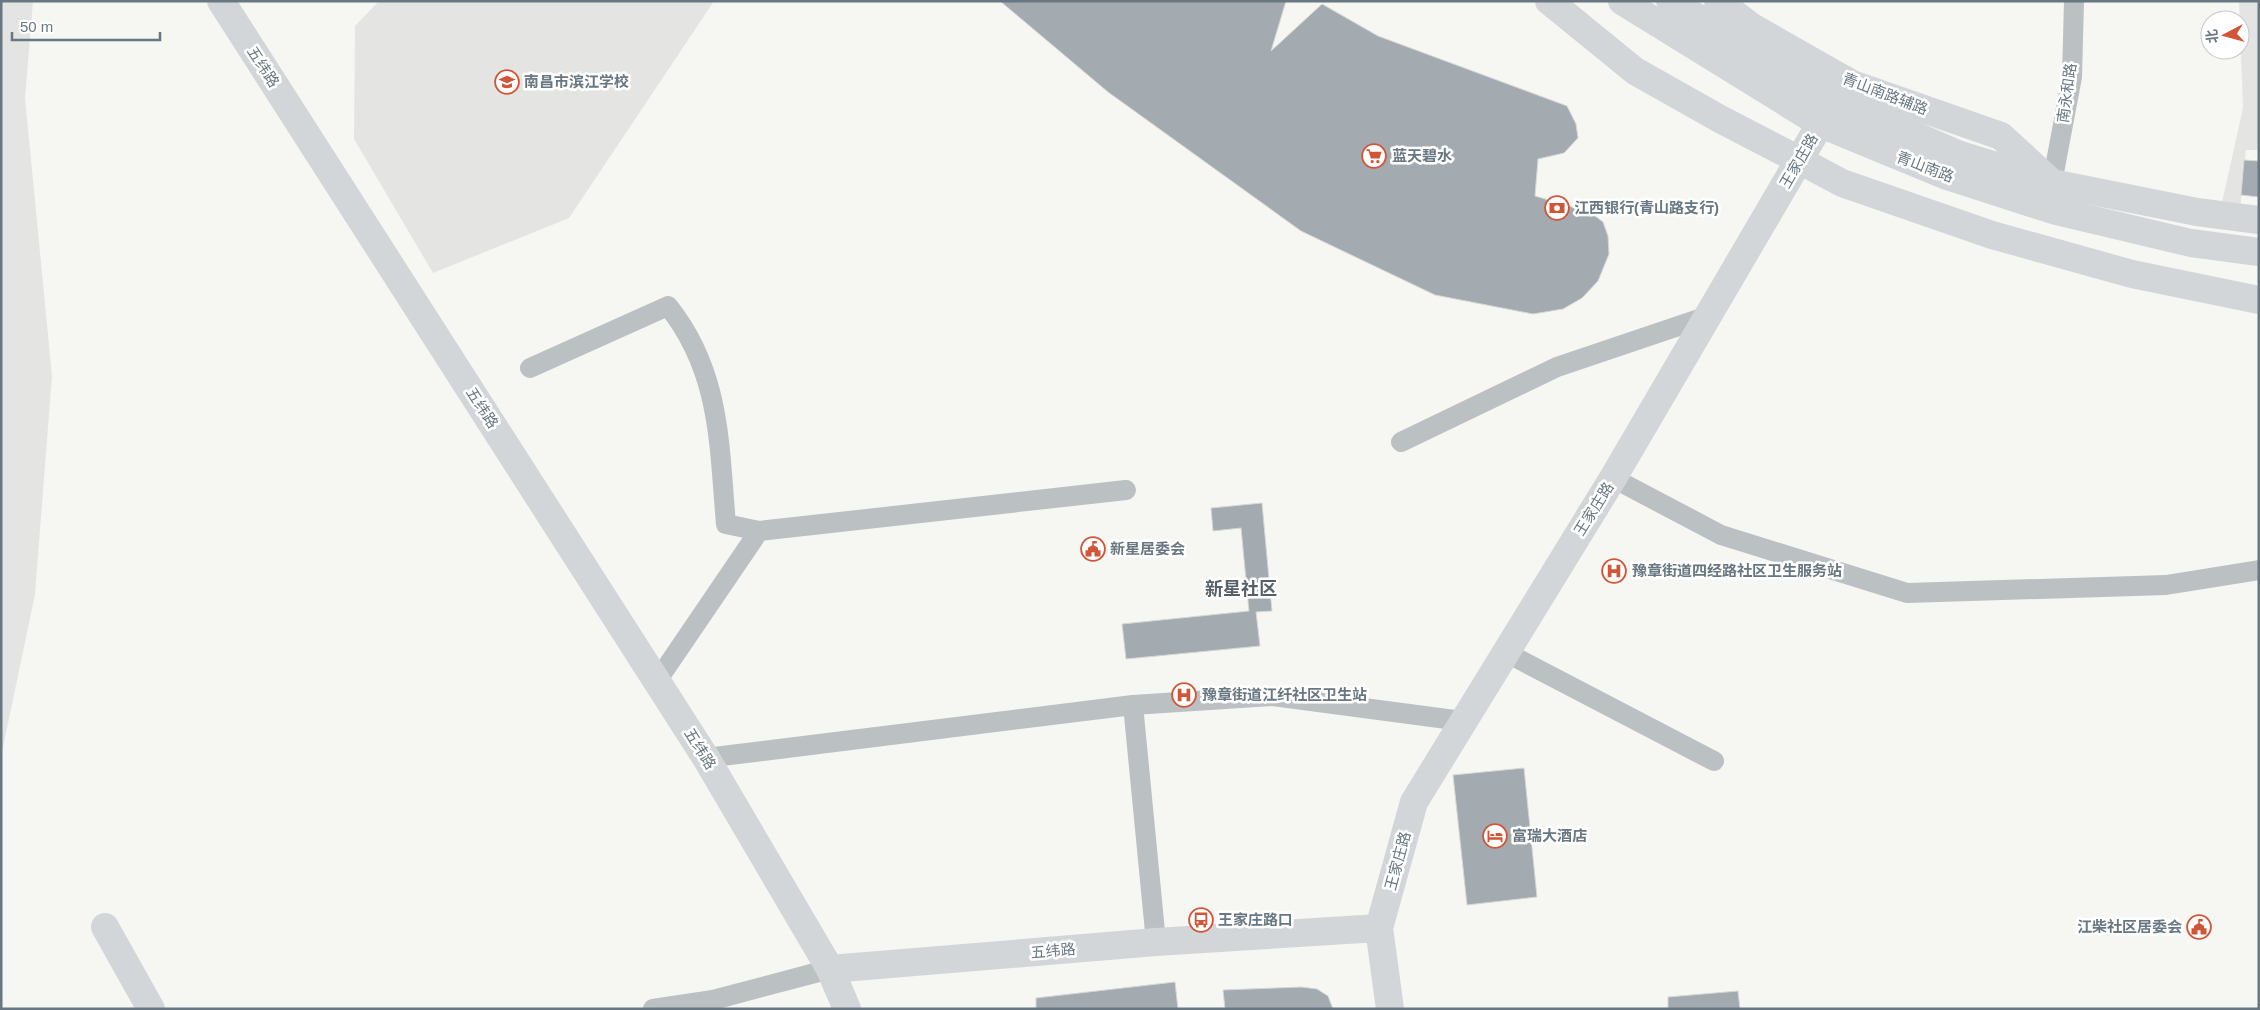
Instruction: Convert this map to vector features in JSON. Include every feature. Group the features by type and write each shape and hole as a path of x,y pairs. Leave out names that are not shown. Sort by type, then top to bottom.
{"street":[{"name":"五纬路","path":"221,1 706,758 830,969 1156,942 1379,928"},
{"path":"1549,1 1635,71 1720,119 1842,183 1992,235 2132,274 2259,300"},
{"name":"青山南路","path":"1622,1 1820,124 1947,176 2056,211 2191,243 2259,252"},
{"name":"青山南路","path":"1670,1 1834,100 1960,155 2052,183 2197,212 2259,220"},
{"name":"青山南路辅路","path":"1718,1 1752,27 1852,84 2000,136 2052,183"},
{"name":"南永和路","path":"2052,183 2072,77 2074,1"},
{"name":"王家庄路","path":"1379,928 1414,802 1613,478 1834,100"},
{"path":"530,368 668,306 683,324 708,379 718,428 726,524 759,531 1126,490"},
{"path":"1401,442 1557,367 1708,316"},
{"path":"1613,478 1722,535 1907,593 2166,585 2259,570"},
{"path":"656,680 759,531"},
{"path":"1505,652 1714,761"},
{"path":"706,758 1133,705 1273,696 1462,721"},
{"path":"1133,705 1156,942"},
{"path":"105,927 151,1009"},
{"path":"1379,928 1390,1009"},
{"path":"653,1009 713,1000 830,969 847,1009"}],"shaded area":[{"path":"1,1 33,1 25,98 52,376 35,594 1,757"},
{"name":"南昌市滨江学校","path":"379,1 714,1 569,218 433,273 354,139 355,26"},
{"path":"2239,1 2259,1 2259,150 2246,150 2240,209 2221,207 2243,108 2241,60 2250,60 2250,10 2239,10"}],"building":[{"name":"蓝天碧水","path":"1000,1 1286,1 1271,51 1322,4 1378,36 1567,106 1576,124 1578,138 1564,153 1538,159 1535,196 1590,212 1603,222 1608,236 1609,254 1598,281 1582,298 1563,309 1533,314 1435,295 1301,231 1108,92"},
{"path":"2244,160 2259,161 2259,197 2241,195"},
{"path":"1262,503 1272,611 1256,612 1260,646 1126,659 1122,624 1249,611 1241,528 1213,531 1211,508"},
{"name":"富瑞大酒店","path":"1524,768 1537,897 1467,905 1453,775"},
{"path":"1175,982 1178,1009 1036,1009 1036,998"},
{"path":"1301,987 1317,989 1328,996 1333,1009 1225,1009 1223,990"},
{"path":"1738,991 1740,1009 1668,1009 1668,997"}],"place":[{"name":"南昌市滨江学校","path":"507,82"},
{"name":"蓝天碧水","path":"1374,156"},
{"name":"江西银行(青山路支行)","path":"1557,208"},
{"name":"新星居委会","path":"1093,549"},
{"name":"豫章街道四经路社区卫生服务站","path":"1614,571"},
{"name":"豫章街道江纤社区卫生站","path":"1184,695"},
{"name":"富瑞大酒店","path":"1495,836"},
{"name":"王家庄路口","path":"1201,920"},
{"name":"江柴社区居委会","path":"2199,927"}],"district":[{"name":"新星社区","path":"1241,589"}]}
